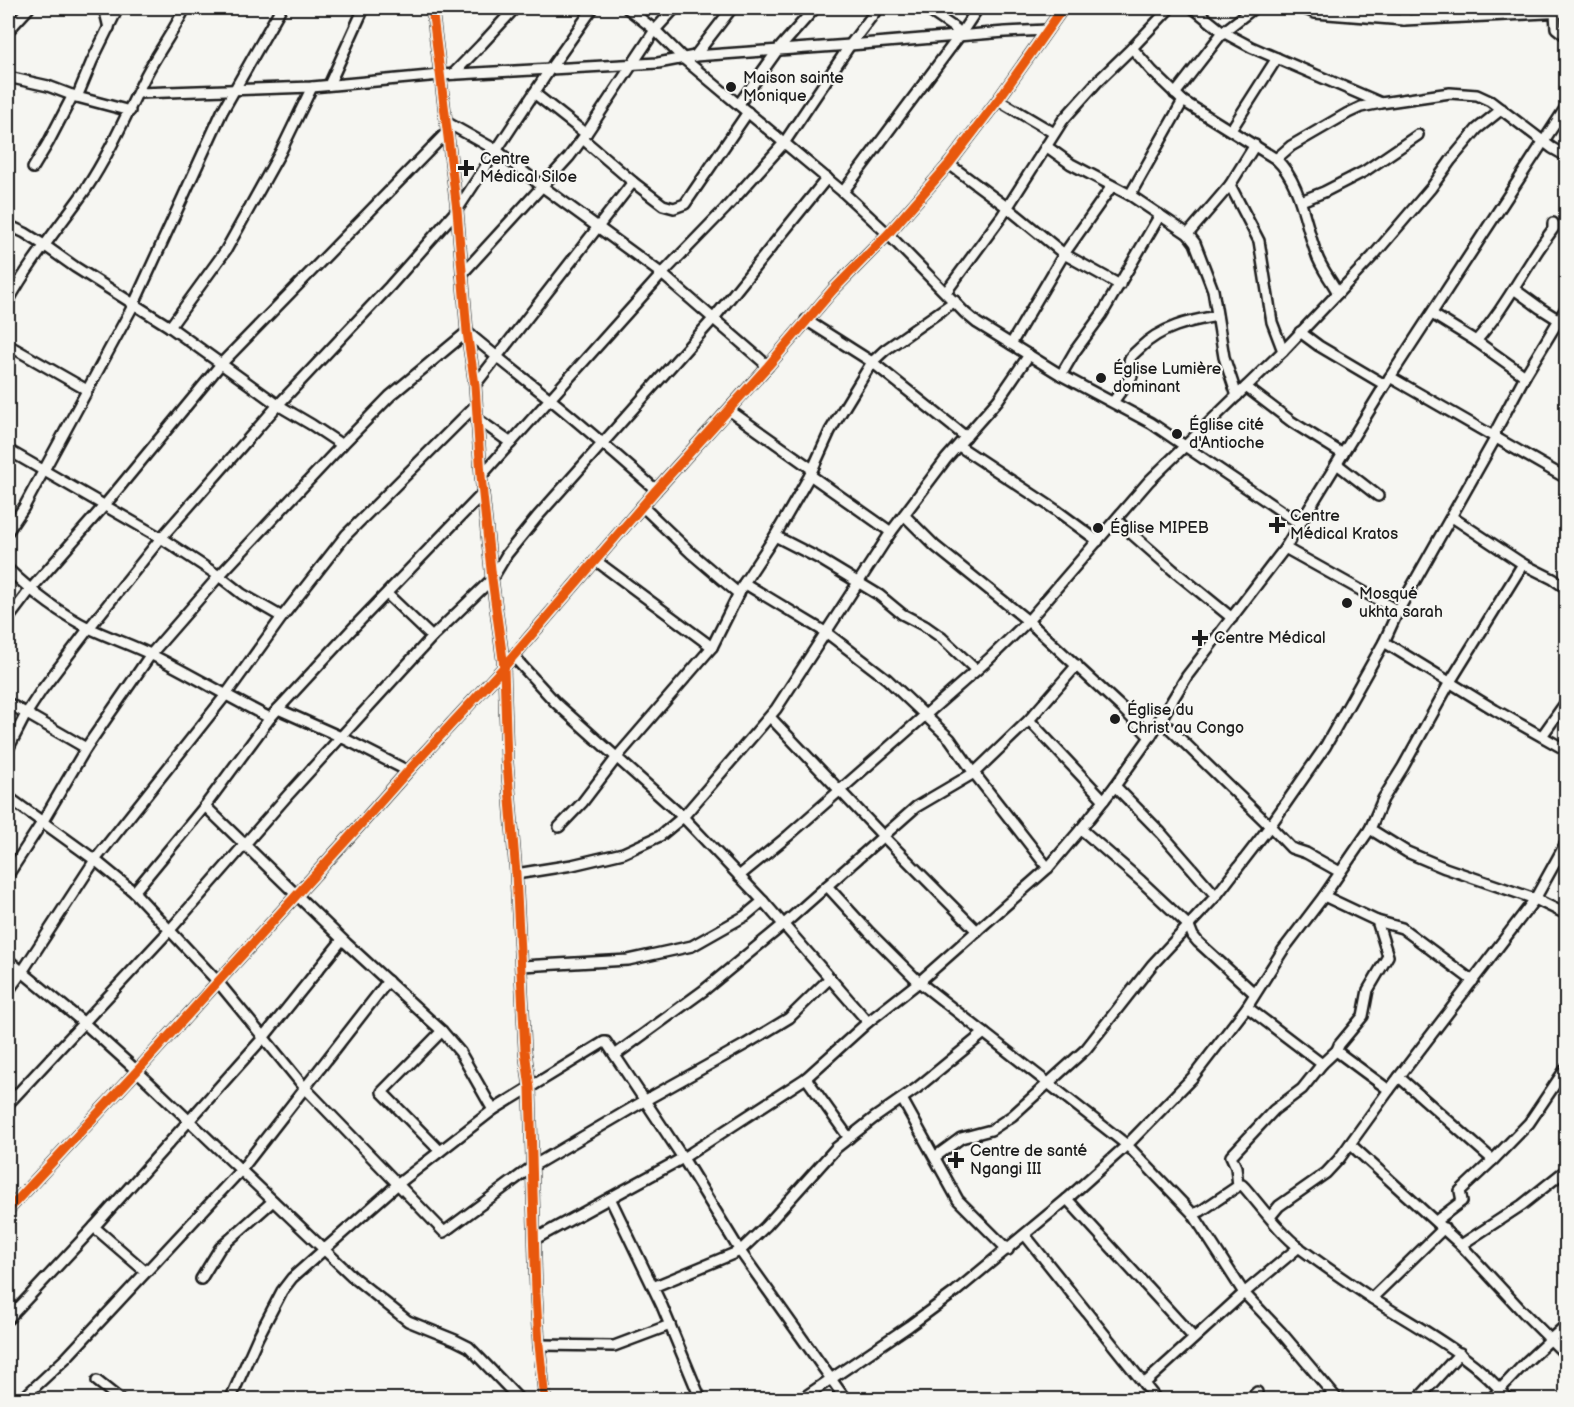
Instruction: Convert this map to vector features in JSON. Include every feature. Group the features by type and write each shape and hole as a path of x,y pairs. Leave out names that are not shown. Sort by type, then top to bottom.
{"street":[{"path":"8,31 29,8"},
{"path":"104,8 109,28"},
{"path":"33,168 75,96 118,8"},
{"path":"8,302 44,245 102,164 146,75 186,8"},
{"path":"8,531 24,507 134,304 218,122 281,8"},
{"path":"329,85 364,8"},
{"path":"432,8 457,210 475,385 481,476 504,667 507,763 522,966 525,1051 530,1088 536,1294 543,1398"},
{"path":"453,74 514,8"},
{"path":"8,749 41,691 88,627 161,538 278,405 390,286 457,210 593,8"},
{"path":"627,8 655,30 684,59 843,192 977,323 1061,375 1151,423 1300,524"},
{"path":"462,274 570,157 655,30 675,8"},
{"path":"695,56 732,8"},
{"path":"739,104 777,51 815,8"},
{"path":"481,476 662,274 725,209 784,143 850,45 878,8"},
{"path":"925,8 956,29 960,35"},
{"path":"843,192 978,8"},
{"path":"8,1210 504,667 832,290 888,234 949,164 998,100 1063,8"},
{"path":"946,292 1008,208 1063,120 1167,8"},
{"path":"1193,8 1223,32 1251,47 1381,103"},
{"path":"1130,195 1179,97 1223,32 1254,8"},
{"path":"1302,8 1315,13 1404,20 1556,10 1566,12"},
{"path":"1404,20 1405,8"},
{"path":"1556,10 1556,28 1566,36"},
{"path":"139,93 312,87 453,74 658,63 695,56 1047,30"},
{"path":"1132,48 1179,97 1276,159 1290,176 1316,255 1338,294"},
{"path":"1231,130 1277,58"},
{"path":"8,77 48,86 130,111"},
{"path":"170,327 226,250 281,151 312,87"},
{"path":"534,93 585,136 633,182 668,207 680,207 685,204 747,112"},
{"path":"1276,159 1291,146 1361,106 1450,93 1477,95 1491,101 1566,156"},
{"path":"998,100 1054,133"},
{"path":"536,1239 683,1158 806,1078 1048,868 1115,786 1150,737 1186,676 1285,548 1388,381 1566,107"},
{"path":"739,876 788,836 976,670 1028,621 1149,482 1338,294 1424,196 1477,129 1502,109"},
{"path":"446,122 496,150 662,274 768,366"},
{"path":"8,619 221,364 447,132"},
{"path":"1300,201 1357,176 1418,135"},
{"path":"1046,146 1071,164 1130,195 1188,234 1195,243 1213,290 1224,357 1237,396"},
{"path":"1188,234 1230,185 1255,146"},
{"path":"949,164 1064,254 1120,285"},
{"path":"8,1104 169,931 288,795 432,637 492,579 507,554 714,318 827,178"},
{"path":"475,385 633,182"},
{"path":"1230,185 1259,241 1272,322 1283,351"},
{"path":"1011,344 1064,254 1112,186"},
{"path":"1061,375 1120,285 1160,215"},
{"path":"1476,341 1493,321 1553,229 1553,224"},
{"path":"8,225 25,233 170,327 278,405 342,445"},
{"path":"1514,289 1559,320"},
{"path":"559,827 582,803 617,757 712,647 744,583 775,536 811,472 830,431 872,362 885,350 955,301"},
{"path":"935,1157 961,1138 995,1127 1012,1116 1086,1049 1152,965 1216,896 1270,826 1325,747 1384,642 1398,611 1452,517 1525,376 1566,308"},
{"path":"1431,314 1476,341 1525,376"},
{"path":"1113,402 1132,376 1130,358 1143,345 1170,328 1190,321 1217,316"},
{"path":"806,320 872,362 966,437"},
{"path":"468,332 603,443 656,490"},
{"path":"8,875 86,748 151,654 219,576 390,396 468,332"},
{"path":"1300,332 1319,346 1495,437 1563,476 1566,465"},
{"path":"8,345 87,390"},
{"path":"516,874 623,854 660,837 683,817 770,717 891,532 946,459 998,400 1029,355"},
{"path":"1246,387 1292,422 1343,454"},
{"path":"8,991 94,860 225,696 282,617 346,535 475,406"},
{"path":"729,410 891,532"},
{"path":"476,418 511,443"},
{"path":"958,446 1056,510 1098,541"},
{"path":"8,450 161,538 242,594 282,617"},
{"path":"1337,464 1378,496"},
{"path":"134,892 205,806 270,718 483,493"},
{"path":"642,506 691,553 739,594"},
{"path":"904,515 935,546 1028,621 1150,737"},
{"path":"1452,517 1523,564 1550,577 1566,588"},
{"path":"1116,520 1232,618"},
{"path":"775,536 818,558 879,595 903,614 942,638 976,670"},
{"path":"1285,548 1398,611"},
{"path":"596,560 712,647"},
{"path":"800,1400 946,1299 1008,1250 1127,1145 1193,1077 1247,1007 1283,950 1370,830 1383,799 1450,682 1523,564"},
{"path":"8,569 30,590 88,627 151,654 225,696 270,718"},
{"path":"744,583 826,633 887,679 953,742 974,773 1048,868"},
{"path":"387,594 432,637"},
{"path":"1384,642 1566,750"},
{"path":"513,656 556,703 683,817 763,901 868,1023"},
{"path":"615,1055 703,992 916,807 974,773 1029,720 1077,666"},
{"path":"1542,736 1566,702"},
{"path":"8,703 86,748"},
{"path":"278,709 341,737 408,771"},
{"path":"770,717 977,931"},
{"path":"1160,719 1291,848 1306,853 1340,872"},
{"path":"1029,720 1104,800"},
{"path":"1115,786 1161,833 1216,896"},
{"path":"8,797 43,821 134,892 218,982 305,1088 444,1232 533,1166 789,1018 830,978"},
{"path":"205,806 342,940 442,1031 460,1052 493,1110"},
{"path":"1081,829 1189,926 1198,942 1254,993"},
{"path":"1370,830 1407,852 1566,914"},
{"path":"1270,1217 1279,1206 1326,1173 1350,1144 1535,900 1566,843"},
{"path":"827,886 919,982 1127,1145 1193,1214 1244,1293 1280,1331 1338,1400"},
{"path":"1324,896 1377,921 1402,928 1473,981"},
{"path":"522,966 628,960 692,946 745,916 763,901"},
{"path":"1238,1186 1236,1167 1231,1156 1274,1110 1302,1089 1322,1064 1337,1050 1363,1016 1368,990 1388,956 1377,921"},
{"path":"8,1319 94,1227 263,1038 342,940"},
{"path":"8,960 84,1023 137,1071 353,1277 408,1321 469,1347 520,1400"},
{"path":"21,1400 66,1358 240,1170 388,981"},
{"path":"1247,1007 1322,1064"},
{"path":"440,1151 382,1092 442,1031"},
{"path":"653,1287 740,1251 766,1226 836,1148 984,1034"},
{"path":"230,1400 258,1337 282,1291 292,1278 398,1184 493,1110 604,1042 608,1043 683,1158 740,1251 846,1400"},
{"path":"1337,1050 1389,1090"},
{"path":"1372,1298 1462,1201 1460,1191 1529,1123 1566,1068"},
{"path":"1399,1077 1493,1160"},
{"path":"806,1078 849,1138"},
{"path":"902,1099 958,1200 1008,1250"},
{"path":"1350,1144 1461,1245 1566,1355"},
{"path":"1461,1245 1522,1205 1566,1170"},
{"path":"1193,1214 1242,1185 1299,1247 1372,1298 1460,1353 1509,1400"},
{"path":"610,1198 653,1287 701,1400"},
{"path":"1067,1199 1194,1338"},
{"path":"201,1279 220,1248 273,1201"},
{"path":"94,1227 146,1272"},
{"path":"1025,1235 1157,1400"},
{"path":"1144,1384 1244,1293 1299,1247"},
{"path":"539,1345 614,1346 670,1325"},
{"path":"1490,1400 1566,1325"},
{"path":"1417,1400 1460,1353"},
{"path":"97,1381 121,1400"},
{"path":"1249,1400 1257,1392"}],"cycle path":[{"path":"432,8 457,210 467,332 475,385 481,476 504,667 507,763 516,874 525,1051 530,1088 536,1294 545,1400"},
{"path":"8,1210 504,667 656,490 833,290 888,234 949,164 998,100 1063,8"}],"place":[{"name":"Maison sainte Monique","path":"731,87"},
{"name":"Centre Médical Siloe","path":"466,168"},
{"name":"Église Lumière dominant","path":"1101,378"},
{"name":"Église cité d'Antioche","path":"1177,434"},
{"name":"Centre Médical Kratos","path":"1277,525"},
{"name":"Église MIPEB","path":"1098,528"},
{"name":"Mosqué ukhta sarah","path":"1347,603"},
{"name":"Centre Médical","path":"1200,638"},
{"name":"Église du Christ au Congo","path":"1115,719"},
{"name":"Centre de santé Ngangi III","path":"956,1160"}]}
